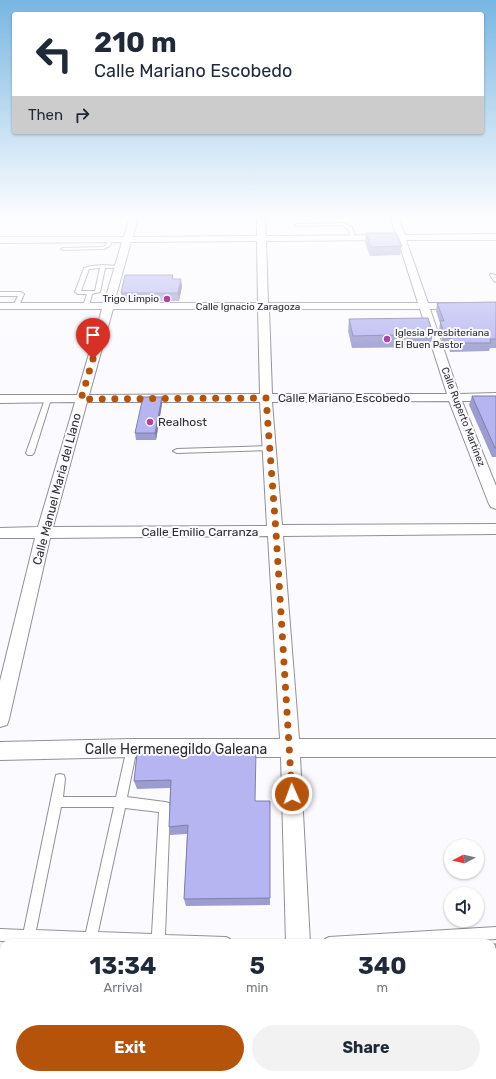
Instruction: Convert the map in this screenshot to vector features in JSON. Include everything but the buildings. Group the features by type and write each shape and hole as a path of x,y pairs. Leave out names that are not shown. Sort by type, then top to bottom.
{"street":[{"path":"263,266 266,398 290,749 298,939"},
{"name":"Calle Ruperto Martínez","path":"411,266 454,397 496,504"},
{"name":"Calle Manuel Maria del Llano","path":"0,719 44,533 81,399 120,267"},
{"name":"Calle Ignacio Zaragoza","path":"0,306 496,306"},
{"name":"Calle Mariano Escobedo","path":"0,399 496,397"},
{"name":"Calle Emilio Carranza","path":"0,533 276,532 496,529"},
{"name":"Calle Hermenegildo Galeana","path":"0,751 132,748 496,748"}],"lane":[{"path":"103,267 97,292 81,293 77,291 86,270 90,267 103,267 120,267"},
{"path":"86,306 90,293"},
{"path":"0,294 21,294 16,306"},
{"path":"30,453 48,399"},
{"path":"177,451 269,448"},
{"path":"91,939 132,748"},
{"path":"29,936 57,802 60,779"},
{"path":"57,802 120,802 165,807 158,939"},
{"path":"396,939 496,933"},
{"path":"0,935 66,939"}],"place":[{"name":"Trigo Limpio","path":"167,299"},
{"name":"Iglesia Presbiteriana El Buen Pastor","path":"387,339"},
{"name":"Realhost","path":"150,422"}],"route":[{"path":"93,359 81,399 266,398 292,794"}]}
